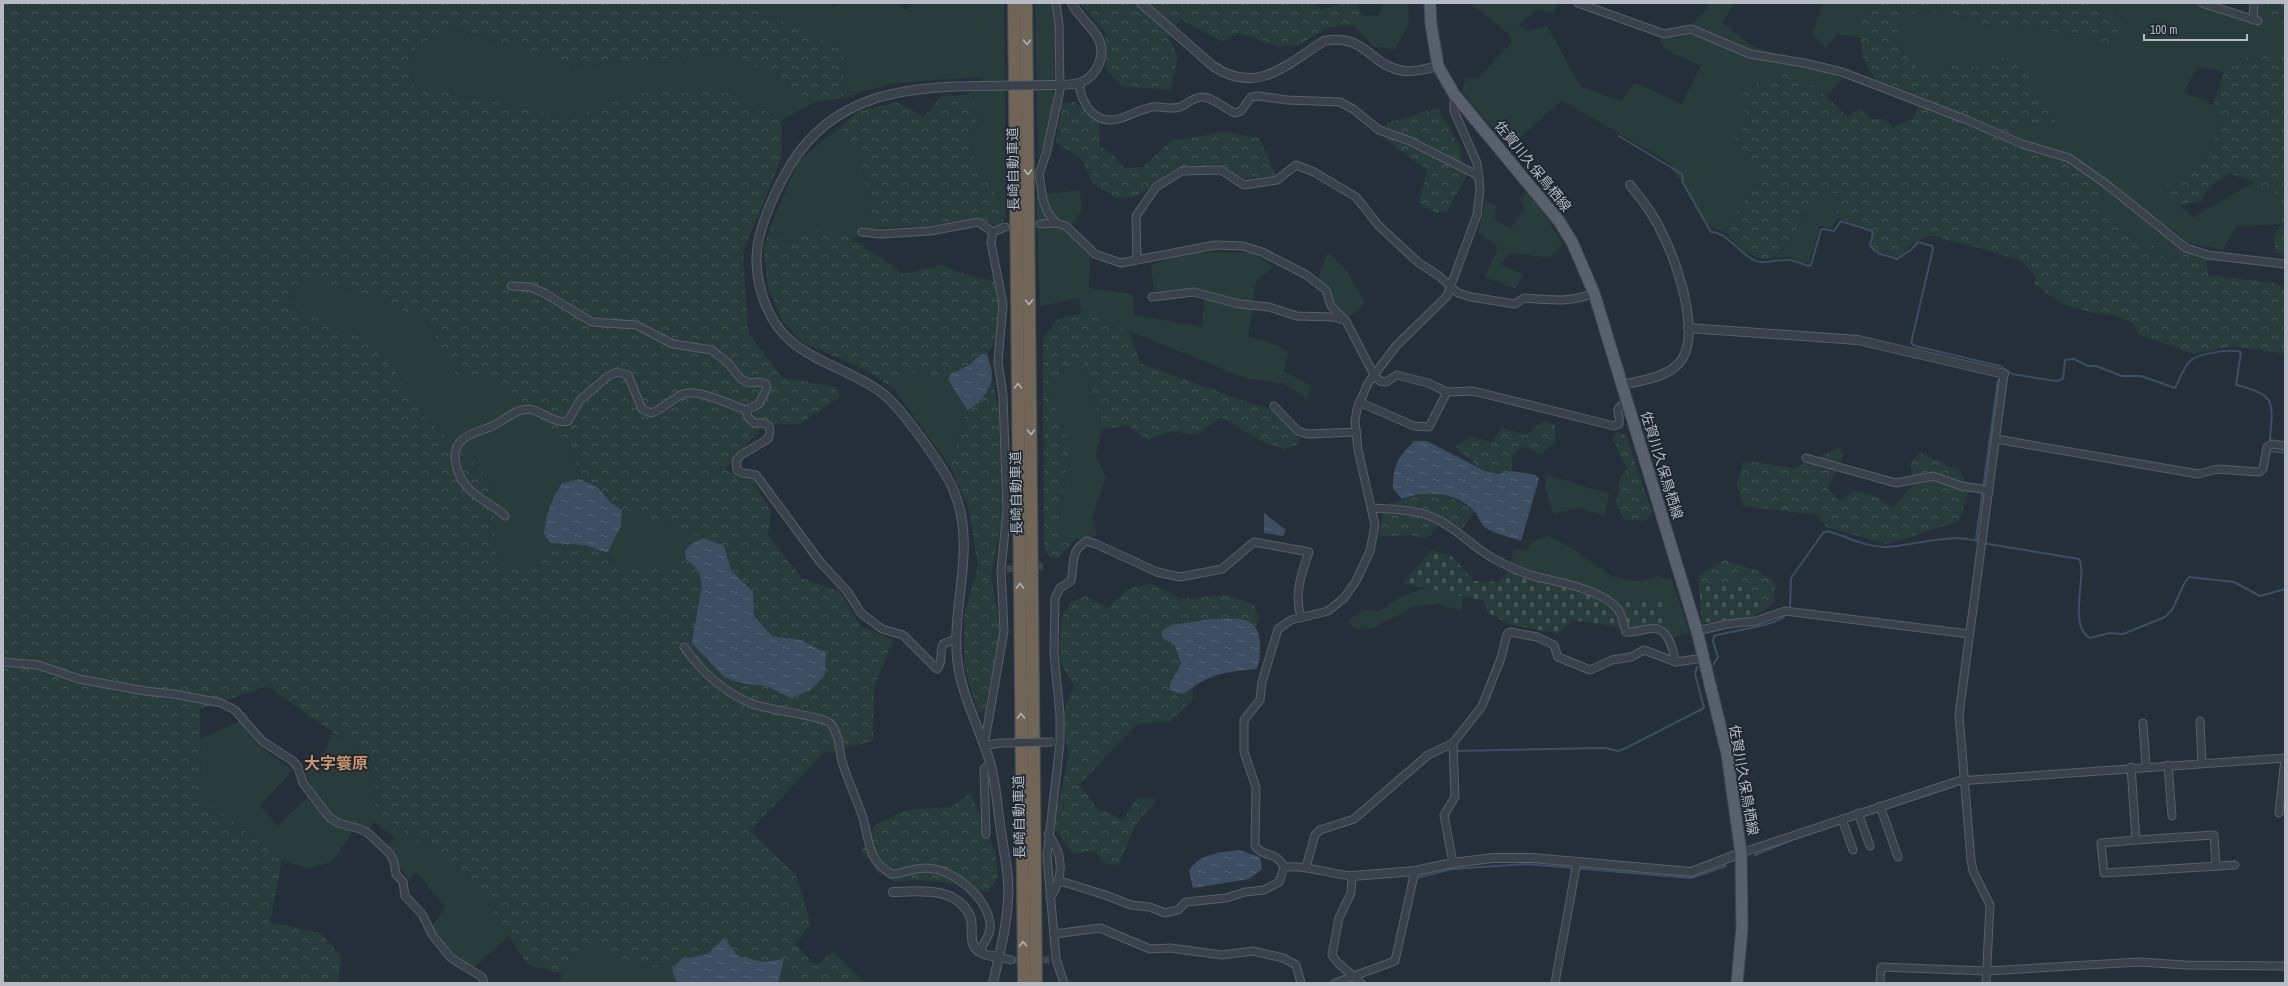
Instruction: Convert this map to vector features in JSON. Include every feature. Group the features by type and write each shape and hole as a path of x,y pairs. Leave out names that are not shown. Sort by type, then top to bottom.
{"highway":[{"name":"長崎自動車道","path":"1014,3 1024,983"},
{"name":"長崎自動車道","path":"1026,3 1036,983"}],"main road":[{"name":"佐賀川久保鳥栖線","path":"1430,3 1431,24 1438,66 1454,94 1559,222 1572,242 1594,293 1696,631 1727,754 1741,853 1742,928 1737,983"}],"street":[{"path":"1056,3 1059,24 1057,85 1046,154 1039,174 1043,200 1048,213 1056,223"},
{"path":"993,983 1006,920 1008,883 990,763 963,690 956,639 965,550 965,529 954,490 945,474 898,409 885,395 869,383 808,354 791,342 776,326 766,306 760,282 757,260 758,238 768,210 789,166 803,145 822,126 841,114 869,101 900,91 935,86 1057,85 1079,83 1095,72 1100,63 1101,52 1098,38 1072,3"},
{"path":"1141,3 1213,66 1226,75 1239,79 1254,79 1270,75 1324,41 1334,39 1345,39 1359,44 1387,65 1404,71 1418,71 1438,66"},
{"path":"1578,3 1664,34 1690,29 1750,54 1804,63 1842,72 1968,120 2022,144 2069,158 2106,184 2186,248 2228,258 2285,264"},
{"path":"2202,3 2255,20 2254,3"},
{"path":"1079,83 1083,103 1090,112 1106,120 1116,120 1153,107 1173,108 1182,106 1194,98 1203,97 1235,113 1241,111 1251,97 1258,96 1287,100 1340,102 1353,109 1379,130 1410,141 1479,176"},
{"path":"1060,881 1131,905 1150,907 1166,914 1178,910 1186,902 1226,898 1274,887 1279,882 1284,868 1278,857 1258,850 1255,846 1256,787 1244,752 1244,720 1260,700 1262,682 1278,629 1285,623 1328,610 1338,604 1351,590 1362,569 1373,540 1375,525 1372,508 1362,473 1356,432 1355,416 1359,402 1374,375 1396,346 1447,296 1452,287 1477,215 1479,202 1479,176 1477,163 1454,111 1454,94"},
{"path":"1137,260 1136,216 1156,187 1182,171 1221,170 1244,185 1277,180 1296,165 1314,172 1356,197 1379,226 1419,263 1458,292 1471,297 1515,304 1524,298 1561,302 1581,298 1594,293"},
{"path":"1622,385 1665,373 1676,367 1684,359 1688,348 1686,305 1675,260 1650,210 1630,185"},
{"path":"862,232 880,234 930,231 978,222 993,232"},
{"path":"1040,224 1056,223 1069,228 1099,256 1121,263 1215,245 1237,245 1254,249 1315,280 1326,290 1331,306 1346,320 1374,375 1380,381 1386,382 1396,375 1428,383 1447,392 1473,391 1614,426 1619,424 1618,407 1627,402"},
{"path":"993,232 1005,227"},
{"path":"984,746 1004,631 1004,569 1007,511 1003,396 998,362 1003,304 991,244 993,232"},
{"path":"511,286 530,287 544,293 592,322 636,325 673,344 712,350 728,363 741,379 749,383 760,382 766,384 766,392 759,404 746,410"},
{"path":"1152,297 1194,292 1239,304 1270,307 1297,316 1333,317 1346,320"},
{"path":"1688,328 1858,340 2004,374 1959,720 1972,871 1990,905 1986,983"},
{"path":"505,516 465,486 458,472 455,459 456,449 468,435 490,427 521,410 537,411 558,421 568,421 580,400 607,377 617,372 628,375 634,393 645,412 659,411 675,398 691,393 701,394 746,410 754,423 763,423 769,426 770,432 768,439 741,455 736,461 737,470 743,473 756,475 821,563 847,591 861,614 882,629 907,638 938,668 941,664 941,648 943,644 947,640 956,639"},
{"path":"1359,402 1414,426 1429,427 1447,392"},
{"path":"1274,406 1298,431 1308,434 1356,432"},
{"path":"1996,439 2198,474 2218,470 2259,472 2263,469 2270,445 2285,446"},
{"path":"1806,458 1896,483 1933,476 1961,486 1989,490"},
{"path":"1372,508 1401,509 1425,514 1450,527 1480,552 1498,562 1536,577 1556,580 1601,597 1620,612 1626,632 1632,633 1650,628 1662,631 1669,639 1676,662"},
{"path":"1064,983 1054,959 1054,934 1047,856 1056,742 1060,714 1054,654 1055,598 1060,588 1071,581 1073,556 1076,549 1087,541 1169,576 1216,572 1222,569 1254,542 1309,552 1298,589 1297,607 1301,617"},
{"path":"1696,631 1726,624 1756,621 1788,611 1970,634"},
{"path":"1306,867 1315,835 1320,830 1354,819 1428,755 1453,743 1482,706 1501,658 1507,634 1510,632 1537,637 1554,645 1558,657 1590,670 1612,660 1631,657 1644,650 1676,662 1703,658"},
{"path":"684,647 710,677 743,700 783,712 818,716 831,723 837,735 842,761 863,816 867,840 876,861 892,874 912,869 927,868 943,871 962,882 982,903 990,924 989,935 980,952"},
{"path":"3,662 38,666 79,679 145,692 174,694 221,703 235,710 262,741 293,761 298,767 303,783 329,817 338,823 360,829 368,833 390,854 394,862 396,874 403,882 405,896 422,914 433,936 451,958 482,977 484,983"},
{"path":"2200,721 2202,762"},
{"path":"2143,723 2146,766"},
{"path":"984,746 999,743 1056,742"},
{"path":"1453,743 1455,798 1444,816 1453,863"},
{"path":"1284,868 1306,867 1322,872 1352,876 1415,871 1453,863 1493,858 1532,858 1691,872 1741,853 1842,819 1860,817 1880,806 1964,780 2202,762 2285,758 2280,813"},
{"path":"986,834 984,768 990,763"},
{"path":"2168,765 2172,816"},
{"path":"2131,767 2136,840"},
{"path":"1880,806 1898,857"},
{"path":"1860,817 1870,846"},
{"path":"1842,819 1853,850"},
{"path":"1048,834 1060,860 1060,881 1050,898"},
{"path":"2216,865 2214,835 2101,843 2104,873 2235,865"},
{"path":"1555,983 1577,862"},
{"path":"1335,983 1395,960 1415,871"},
{"path":"1352,876 1349,899 1338,918 1332,955 1337,962 1361,983"},
{"path":"892,892 926,890 939,892 952,898 966,910 970,917 972,939 975,947 980,952 1011,960"},
{"path":"1054,934 1100,928 1150,949 1170,948 1222,955 1253,951 1283,958 1296,964 1300,983"},
{"path":"1880,983 1881,967 1987,971 2139,962 2185,965 2285,966"}],"green space":[{"path":"3,3 753,3 751,6 844,50 843,98 814,102 732,53 575,66 448,26 411,52 414,86 573,118 635,93 732,93 782,120 782,156 743,252 748,332 781,377 835,387 840,397 800,424 764,425 725,470 753,481 771,511 768,536 802,578 839,591 861,626 893,640 874,688 873,741 823,753 750,831 796,875 811,924 795,944 816,966 833,952 865,983 805,983 788,972 639,967 584,943 562,974 527,964 475,884 375,810 374,761 267,686 200,709 201,797 282,860 270,922 320,933 341,956 338,983 3,983","holes":["316,281 364,293 427,322 457,377 487,377 570,443 588,504 622,510 704,538 711,565 686,559 663,568 618,568 577,520 550,543 530,575 497,560 491,480 421,413 378,344 292,306 293,288"]},
{"path":"753,3 824,3 834,6 841,3 896,3 906,10 914,3 1004,3 1006,214 970,148 979,112 967,95 984,77 892,83 843,98 844,50 750,6"},
{"path":"1035,3 1052,3 1055,28 1053,116 1038,159"},
{"path":"1080,3 1313,3 1322,10 1343,3 1356,3 1362,15 1354,26 1328,27 1299,45 1281,47 1238,33 1221,41 1180,19 1169,37 1178,58 1170,90 1121,86 1106,70 1105,32"},
{"path":"1383,3 1408,3 1409,24 1394,50 1373,46 1354,26 1362,15 1378,16"},
{"path":"1470,3 1558,3 1553,13 1536,10 1518,25 1527,31 1547,26 1581,87 1621,101 1635,82 1681,104 1701,66 1664,49 1660,39 1682,37 1711,3 1735,3 1722,22 1750,45 1843,78 1827,95 1800,79 1780,75 1771,77 1761,82 1736,100 1749,117 1733,143 1736,153 1756,165 1764,179 1729,220 1727,234 1709,226 1669,163 1562,100 1509,147 1462,92 1466,77 1478,78 1511,43 1509,34"},
{"path":"1823,3 1874,3 1858,15 1862,38 1838,34 1825,48 1812,34"},
{"path":"1874,3 2099,3 2107,11 2123,20 2116,40 2111,45 2102,46 2102,39 2079,34 1985,25 1952,13 1916,12 1899,23 1896,44 1920,71 1950,65 1982,67 1994,56 2021,62 2029,72 2030,87 2059,125 2029,124 2012,129 2012,144 2068,162 2108,191 2095,209 2143,247 2151,243 2169,261 2179,259 2187,251 2206,257 2208,275 2274,283 2285,288 2285,354 2231,346 2193,354 2138,334 2133,323 2114,315 2098,314 2065,305 2034,284 2036,278 2022,261 1960,242 1927,236 1918,240 1898,257 1876,251 1871,244 1874,231 1843,219 1836,211 1840,194 1827,192 1820,204 1807,211 1791,238 1778,254 1770,258 1760,259 1737,245 1727,234 1729,220 1764,179 1756,165 1736,153 1732,143 1749,117 1736,100 1751,88 1770,76 1781,73 1790,74 1817,89 1834,103 1847,117 1860,108 1869,118 1886,120 1893,128 1912,119 1918,108 1915,99 1877,83 1863,58 1858,15"},
{"path":"2099,3 2208,3 2225,10 2285,24 2285,55 2252,55 2224,72 2198,66 2184,92 2213,105 2220,125 2204,162 2166,185 2164,197 2179,205 2193,217 2255,182 2281,196 2282,224 2236,227 2222,250 2188,243 2164,222 2187,251 2179,259 2169,261 2151,243 2143,247 2095,209 2108,190 2068,162 2012,144 2012,129 2029,124 2059,125 2030,87 2029,72 1950,65 1920,71 1896,44 1899,23 1916,12 1952,13 1985,25 2079,34 2102,39 2102,46 2123,20 2107,11"},
{"path":"2257,3 2285,3 2285,24 2257,18"},
{"path":"447,26 575,66 732,53 814,102 782,120 732,93 635,93 573,118 414,86 411,52"},
{"path":"2252,55 2285,55 2285,256 2276,252 2273,237 2282,224 2281,196 2255,182 2229,173 2207,189 2202,201 2179,205 2164,197 2166,185 2204,162 2220,125 2213,105 2224,72"},
{"path":"967,95 979,111 970,148 1006,214 1000,228 977,217 929,226 874,228 861,160 840,127 859,111 897,102 924,117 941,96"},
{"path":"1075,102 1099,124 1100,146 1114,156 1124,168 1143,167 1171,141 1224,132 1259,138 1276,175 1244,179 1222,165 1182,167 1135,197 1116,198 1092,183 1082,159 1056,143 1062,103"},
{"path":"1438,108 1459,145 1466,177 1447,211 1436,213 1419,203 1427,170 1385,139 1387,123"},
{"path":"840,127 861,160 874,228 852,239 824,230 812,231 786,244 771,225 799,160"},
{"path":"1080,190 1082,211 1066,232 1090,256 1089,288 1133,294 1134,315 1202,327 1205,289 1154,291 1151,265 1188,252 1254,253 1273,267 1256,281 1248,337 1267,341 1288,351 1284,371 1311,386 1307,399 1285,384 1245,378 1129,331 1097,310 1082,314 1079,298 1040,306 1036,195"},
{"path":"1528,192 1547,217 1562,244 1550,258 1512,253 1500,264 1523,274 1516,289 1485,277 1498,247 1478,233 1485,201 1496,206 1495,220 1511,228 1525,209 1519,197"},
{"path":"1827,192 1840,194 1836,211 1843,219 1837,219 1832,228 1820,226 1809,264 1787,257 1774,258 1782,252 1808,210 1815,208 1820,204"},
{"path":"771,225 786,244 803,234 823,229 831,230 864,246 903,274 942,265 972,277 995,281 999,306 995,343 987,354 981,354 968,366 950,374 948,380 915,372 894,389 868,371 802,342 781,319 768,288 764,247"},
{"path":"1328,252 1347,270 1365,303 1349,317 1334,303 1328,286 1318,277"},
{"path":"316,281 364,293 427,322 457,377 487,376 570,443 580,479 562,483 546,539 550,543 530,575 497,560 491,480 421,413 378,344 292,306 293,288"},
{"path":"1097,310 1129,331 1140,363 1252,404 1275,410 1299,434 1299,444 1285,449 1264,442 1220,417 1197,435 1173,431 1147,440 1129,426 1102,429 1084,363 1062,369 1050,392 1070,444 1058,525 1076,539 1058,558 1049,557 1044,547 1043,338 1058,319"},
{"path":"1084,363 1102,429 1096,455 1106,477 1092,517 1097,536 1076,539 1058,525 1070,444 1050,392 1062,369"},
{"path":"915,372 948,380 967,410 950,466 894,389"},
{"path":"992,376 1000,416 1002,520 991,575 1000,629 985,710 978,713 964,666 964,616 978,566 968,505 950,466 967,410 972,408 980,401"},
{"path":"1544,420 1555,424 1556,441 1541,455 1524,446 1512,455 1512,471 1502,473 1487,471 1480,468 1455,447 1471,436 1491,442 1502,428 1527,435"},
{"path":"1617,432 1626,435 1652,512 1645,521 1624,519 1616,505 1620,477 1627,469 1613,439"},
{"path":"1839,448 1843,456 1828,488 1839,501 1855,491 1873,495 1893,508 1914,484 1910,464 1919,452 1960,471 1969,490 1959,521 1887,544 1826,527 1818,515 1743,506 1737,484 1744,461 1794,468"},
{"path":"1547,475 1609,494 1605,516 1577,508 1553,514 1545,486"},
{"path":"1424,493 1450,498 1463,503 1474,511 1467,523 1455,535 1438,526 1427,539 1409,535 1379,537 1384,505"},
{"path":"622,510 704,538 691,544 685,551 686,559 663,568 618,568 607,553 621,526"},
{"path":"1548,536 1570,547 1613,577 1641,582 1657,576 1672,580 1690,633 1674,637 1662,624 1669,601 1600,598 1553,582 1537,581 1511,569 1513,550 1528,550 1531,542"},
{"path":"1432,550 1452,557 1474,581 1498,582 1511,569 1537,581 1553,582 1600,598 1670,601 1662,624 1631,629 1572,620 1558,634 1509,624 1487,612 1485,601 1403,583"},
{"path":"1725,560 1758,571 1776,583 1774,602 1764,610 1763,598 1741,587 1699,583 1699,575"},
{"path":"1699,583 1741,587 1763,598 1764,610 1753,617 1702,623"},
{"path":"1152,584 1182,599 1228,595 1254,605 1260,619 1255,626 1238,619 1227,618 1171,625 1162,637 1175,646 1181,664 1170,682 1182,694 1193,690 1192,701 1170,722 1138,723 1079,785 1097,808 1123,820 1138,797 1157,799 1134,827 1119,865 1106,864 1093,850 1073,854 1053,826 1069,755 1062,717 1074,685 1059,661 1061,620 1070,602 1086,596 1108,608 1127,589"},
{"path":"1425,588 1463,596 1462,611 1439,604 1410,607 1402,614 1384,621 1375,628 1356,629 1348,621 1363,610 1380,611 1400,597"},
{"path":"240,721 257,745 293,770 260,805 278,826 314,791 304,770 323,753 333,733 374,761 375,810 475,884 509,936 475,966 454,967 429,931 445,907 417,873 408,880 387,847 395,838 374,822 366,834 353,831 333,861 310,869 282,860 201,797 200,739"},
{"path":"971,793 995,851 998,877 988,892 942,882 917,880 895,882 877,872 862,851 875,825 906,810 951,807"},
{"path":"584,942 639,967 788,972 805,983 561,983 562,974"}],"water":[{"path":"981,354 987,354 992,371 991,381 987,391 980,401 967,410 948,380 950,374 968,366"},
{"path":"1414,441 1427,441 1485,471 1498,474 1512,471 1536,475 1539,479 1521,541 1498,534 1484,527 1476,513 1467,505 1449,496 1440,494 1420,494 1402,499 1393,489 1395,467 1400,457"},
{"path":"580,479 597,487 611,503 622,510 621,526 607,553 586,545 550,543 544,534 550,507 562,483"},
{"path":"1264,513 1286,530 1283,536 1264,533"},
{"path":"704,538 724,546 731,570 753,592 754,616 772,636 801,640 826,653 825,675 810,690 791,698 766,686 741,683 724,677 694,645 692,641 702,586 699,571 686,559 685,551 691,544"},
{"path":"1231,618 1253,624 1260,638 1260,659 1256,669 1229,672 1209,678 1182,694 1169,690 1170,683 1181,664 1175,646 1162,637 1162,631 1171,625 1212,619"},
{"path":"1239,850 1260,857 1262,869 1249,879 1193,888 1189,871 1193,865 1204,857"},
{"path":"724,938 738,956 763,962 784,959 778,983 677,983 672,970 681,959 708,954"}],"waterway":[{"path":"3,5 7,3"},
{"path":"1619,136 1682,174 1683,183 1711,232 1717,233 1728,239 1749,257 1758,261 1765,262 1788,260 1808,266 1811,265 1821,230 1824,229 1834,231 1841,221 1872,231 1873,234 1870,245 1872,248 1875,251 1897,259 1912,249 1918,242 1932,246 1933,249 1911,343 1915,346 2000,366 2012,374 2056,381 2063,379 2065,360 2074,359 2088,366 2096,366 2122,376 2141,376 2175,388 2185,367 2194,358 2215,352 2241,352 2236,385 2260,393 2267,398 2272,411 2270,443"},
{"path":"1976,539 1998,380"},
{"path":"2270,449 2270,451 2285,453"},
{"path":"1790,609 1791,578 1823,533 1827,531 1864,544 1879,547 1950,538 1975,540 1988,544 2079,559 2081,566 2079,600 2080,623 2083,632 2090,638 2109,633 2123,634 2165,617 2172,610 2184,584 2189,577 2234,582 2260,596 2285,589"},
{"path":"1714,664 1718,657 1713,642 1714,636 1754,628 1774,622 1788,613"},
{"path":"1455,751 1605,748 1618,751 1704,708 1695,674 1697,667"},
{"path":"1861,817 1955,786"},
{"path":"1755,855 1792,840 1857,818"},
{"path":"1416,878 1452,869 1526,864 1691,878 1726,866"}],"tunnel":[{"path":"1005,227 1040,224"},
{"path":"1007,569 1043,566"},
{"path":"1011,960 1052,960"}],"district":[{"name":"大字簑原","path":"336,763"}]}
